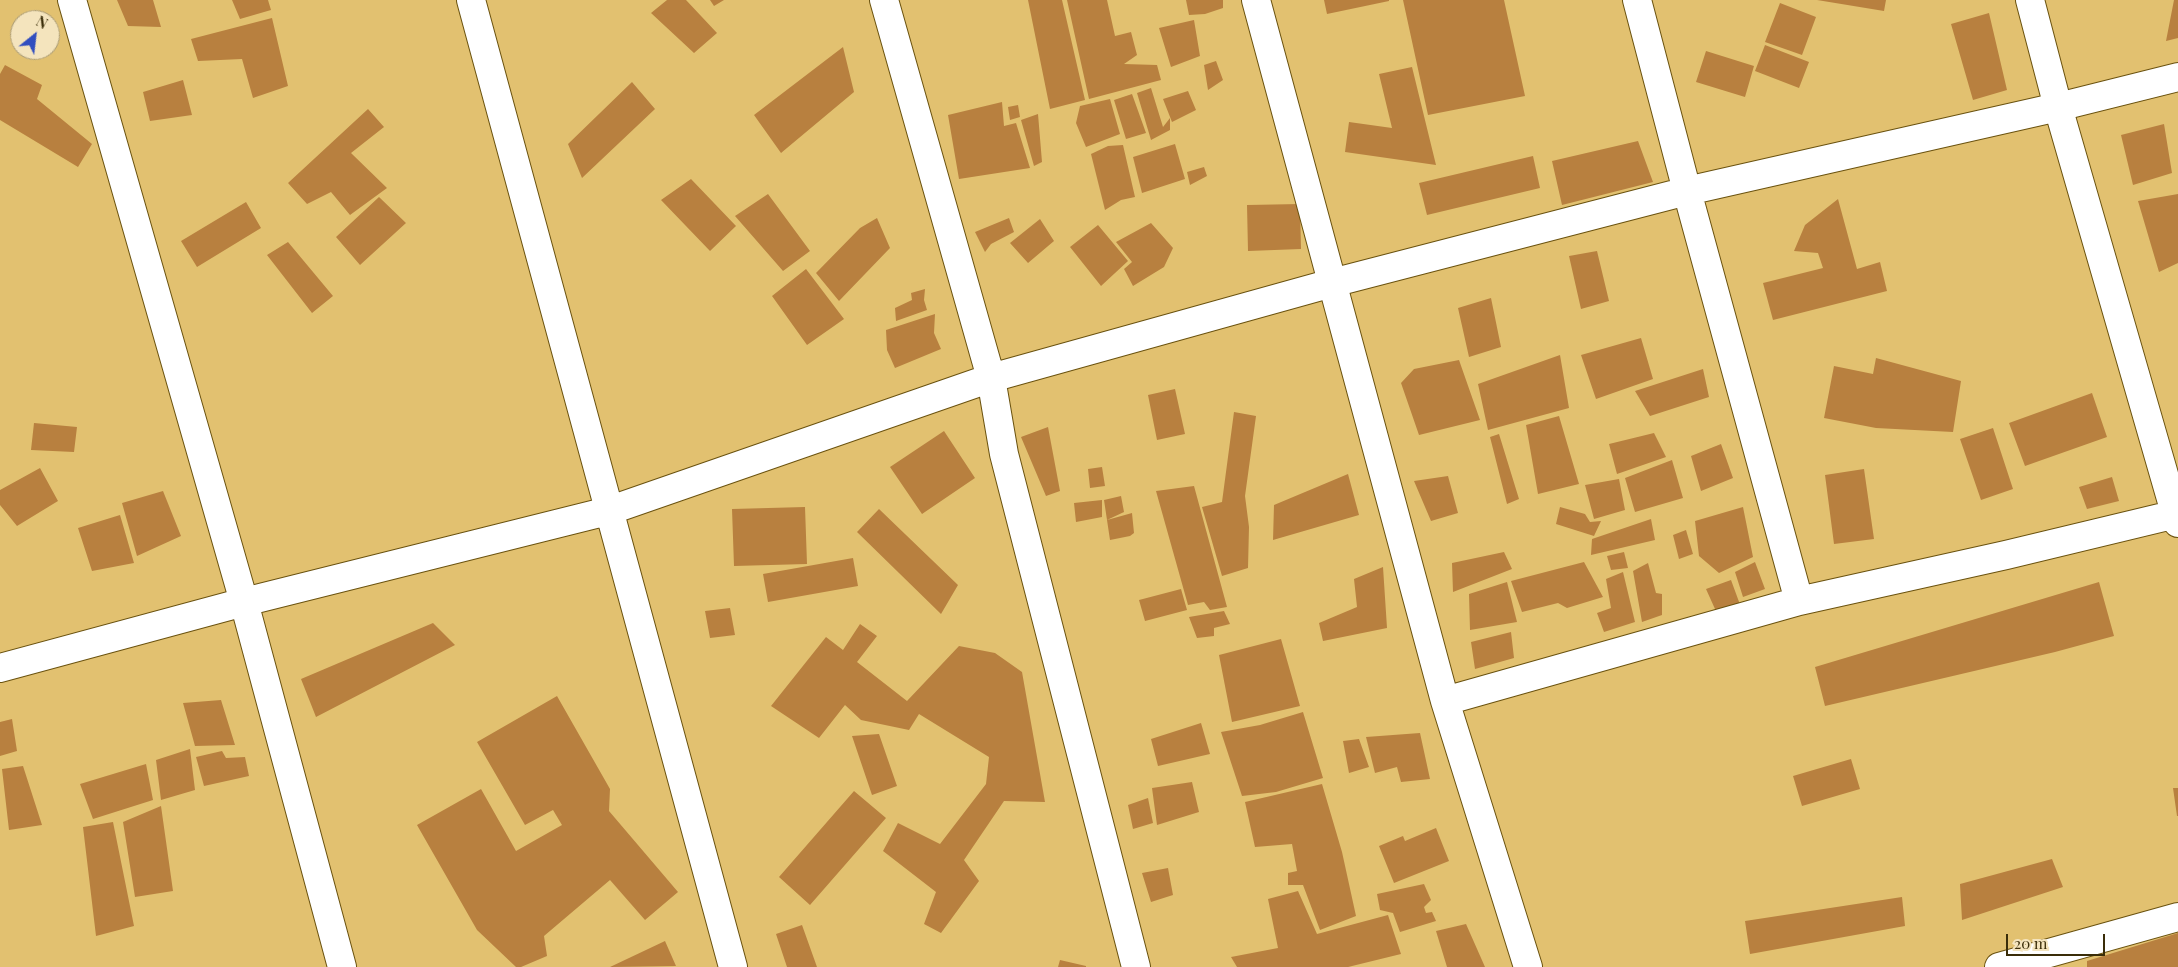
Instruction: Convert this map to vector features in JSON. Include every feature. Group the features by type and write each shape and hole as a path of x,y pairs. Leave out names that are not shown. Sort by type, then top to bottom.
{"street":[{"path":"72,0 244,602 342,967"},
{"path":"471,0 733,967"},
{"path":"884,0 990,378 1004,454 1136,967"},
{"path":"1256,0 1445,701 1528,967"},
{"path":"1637,0 1686,191 1799,601"},
{"path":"1445,701 1799,601 2006,554 2177,518 2058,107 2030,0"},
{"path":"0,668 244,602 608,511 990,378 1332,283 1686,191 2058,107 2178,77"},
{"path":"1999,967 2178,917"}],"building":[{"path":"117,0 153,0 161,27 128,26"},
{"path":"232,0 268,0 271,10 240,19"},
{"path":"667,0 686,0 717,33 694,53 651,13"},
{"path":"710,0 724,0 714,6"},
{"path":"1028,0 1062,0 1085,100 1050,109"},
{"path":"1067,0 1107,0 1115,36 1131,32 1137,55 1124,64 1157,65 1161,80 1089,99"},
{"path":"1186,0 1223,0 1223,8 1205,14 1189,15"},
{"path":"1324,0 1389,0 1389,1 1327,14"},
{"path":"1403,0 1504,0 1525,96 1428,115"},
{"path":"1817,0 1886,0 1884,11"},
{"path":"2174,0 2178,0 2178,38 2166,41"},
{"path":"1780,3 1816,17 1802,55 1765,42"},
{"path":"1989,13 2007,90 1973,100 1951,24"},
{"path":"272,18 288,86 253,98 242,59 198,61 191,39"},
{"path":"1194,20 1200,56 1171,67 1159,28"},
{"path":"1765,45 1809,62 1799,88 1755,71"},
{"path":"843,47 854,92 781,153 754,115"},
{"path":"1706,51 1754,66 1745,97 1696,82"},
{"path":"1216,61 1223,80 1208,90 1204,65"},
{"path":"5,65 42,85 37,99 92,144 78,167 0,120 0,74"},
{"path":"1412,67 1436,165 1345,152 1349,122 1392,128 1379,74"},
{"path":"183,80 192,115 150,121 143,92"},
{"path":"632,82 655,109 582,178 568,144"},
{"path":"1151,88 1163,127 1170,118 1170,130 1151,140 1137,93"},
{"path":"1188,91 1196,110 1172,122 1163,99"},
{"path":"1132,94 1146,133 1126,139 1114,100"},
{"path":"1110,99 1120,134 1086,147 1076,123 1080,106"},
{"path":"1002,102 1004,126 1016,123 1030,168 959,179 948,115"},
{"path":"1018,105 1020,117 1010,120 1008,107"},
{"path":"368,109 384,127 351,153 387,188 350,215 331,192 307,204 288,183"},
{"path":"1038,114 1042,162 1034,166 1021,120"},
{"path":"2164,124 2172,173 2133,185 2121,135"},
{"path":"1638,141 1653,182 1562,205 1552,161"},
{"path":"1175,144 1185,179 1142,193 1133,157"},
{"path":"1123,145 1135,197 1121,200 1105,210 1091,154 1108,146"},
{"path":"1533,156 1540,188 1427,215 1419,183"},
{"path":"1204,167 1207,176 1190,185 1187,172"},
{"path":"691,179 736,226 710,251 661,200"},
{"path":"768,194 810,251 783,271 735,216"},
{"path":"2178,194 2178,263 2159,272 2138,201"},
{"path":"379,197 406,223 360,265 336,237"},
{"path":"1838,199 1857,269 1880,262 1887,291 1773,320 1763,283 1823,268 1818,253 1794,251 1805,225"},
{"path":"246,202 261,228 197,267 181,241"},
{"path":"1300,204 1301,249 1248,251 1247,205"},
{"path":"877,218 890,248 839,301 816,273 860,228"},
{"path":"1009,218 1014,232 991,244 985,252 975,232"},
{"path":"1040,219 1054,241 1028,263 1010,243"},
{"path":"1151,223 1173,248 1164,267 1133,286 1124,269 1132,262 1116,242"},
{"path":"1098,225 1128,261 1101,286 1070,247"},
{"path":"288,242 333,296 312,313 267,255"},
{"path":"1597,251 1609,301 1581,309 1569,256"},
{"path":"806,269 844,319 807,345 772,296"},
{"path":"925,289 924,300 927,310 896,321 895,308 912,300 911,293"},
{"path":"1491,298 1501,347 1469,357 1458,308"},
{"path":"935,314 934,333 941,349 895,368 887,350 886,330"},
{"path":"1641,338 1653,379 1596,399 1581,355"},
{"path":"1560,355 1569,408 1488,430 1478,384"},
{"path":"1876,358 1961,381 1953,432 1876,428 1824,418 1834,366 1873,374"},
{"path":"1459,360 1480,420 1419,435 1401,383 1414,369"},
{"path":"1703,369 1709,397 1650,416 1635,391"},
{"path":"1175,389 1185,434 1157,440 1148,395"},
{"path":"2092,393 2107,437 2025,466 2009,423"},
{"path":"1234,412 1256,416 1245,496 1249,527 1248,568 1222,576 1202,507 1222,502"},
{"path":"1559,416 1579,484 1538,494 1526,425"},
{"path":"34,423 77,427 74,452 31,450"},
{"path":"1048,427 1060,491 1046,496 1021,437"},
{"path":"1993,428 2013,489 1981,500 1960,439"},
{"path":"944,431 975,478 922,514 890,467"},
{"path":"1654,433 1666,457 1617,474 1609,444"},
{"path":"1499,434 1519,499 1507,504 1490,437"},
{"path":"1721,444 1733,478 1701,491 1691,456"},
{"path":"1672,460 1683,498 1635,512 1625,478"},
{"path":"1102,467 1105,486 1090,488 1088,469"},
{"path":"40,468 58,501 17,526 0,505 0,490"},
{"path":"1864,469 1874,539 1834,544 1825,475"},
{"path":"1348,474 1359,515 1273,540 1274,505"},
{"path":"1448,476 1458,513 1431,521 1414,481"},
{"path":"2112,477 2119,501 2087,509 2079,487"},
{"path":"1619,479 1625,510 1594,519 1585,485"},
{"path":"1194,486 1227,607 1210,610 1204,602 1188,605 1156,491"},
{"path":"163,491 181,536 137,556 122,503"},
{"path":"1121,496 1124,512 1107,520 1104,500"},
{"path":"1102,500 1102,517 1076,522 1074,503"},
{"path":"805,507 807,564 734,566 732,509"},
{"path":"1560,507 1585,514 1590,522 1601,521 1594,536 1556,524"},
{"path":"1743,507 1753,557 1719,573 1699,556 1695,521"},
{"path":"879,509 958,585 941,614 857,532"},
{"path":"1132,513 1134,533 1130,536 1110,540 1107,520"},
{"path":"120,515 134,563 92,571 78,528"},
{"path":"1651,519 1655,540 1591,555 1592,539"},
{"path":"1686,530 1693,554 1679,559 1673,535"},
{"path":"1504,552 1512,569 1453,592 1452,563"},
{"path":"1624,552 1628,568 1611,570 1607,556"},
{"path":"853,558 858,586 768,602 763,574"},
{"path":"1584,562 1603,597 1567,608 1558,603 1522,612 1511,581"},
{"path":"1755,562 1765,589 1743,597 1735,572"},
{"path":"1648,563 1656,593 1662,594 1662,615 1642,622 1633,571"},
{"path":"1383,567 1387,628 1323,641 1319,623 1357,607 1354,579"},
{"path":"1623,572 1635,622 1604,632 1597,613 1611,608 1606,579"},
{"path":"1731,580 1742,610 1728,613 1715,609 1706,589"},
{"path":"1507,582 1517,622 1470,630 1469,594"},
{"path":"2099,582 2114,636 2055,652 1825,706 1815,667"},
{"path":"1181,589 1187,610 1145,621 1139,600"},
{"path":"730,608 735,635 710,638 705,611"},
{"path":"1224,611 1230,624 1214,628 1214,636 1197,638 1189,617"},
{"path":"433,623 455,645 316,717 301,679"},
{"path":"860,624 877,636 857,662 907,701 959,646 995,653 1022,672 1045,802 1004,801 964,860 979,881 941,933 924,924 936,892 883,851 898,823 940,844 986,784 989,757 919,714 909,730 861,720 845,705 819,738 771,706 826,637 843,650"},
{"path":"1511,632 1514,658 1475,669 1471,642"},
{"path":"1281,639 1300,706 1232,722 1219,655"},
{"path":"557,696 610,789 609,811 678,892 645,920 610,880 544,936 547,956 521,967 516,967 477,930 417,825 481,789 516,851 562,825 553,810 525,825 477,742"},
{"path":"221,700 235,745 195,746 183,703"},
{"path":"1303,712 1323,778 1276,792 1242,796 1221,732 1260,725"},
{"path":"12,719 17,751 0,756 0,722"},
{"path":"1201,723 1210,754 1158,766 1151,739"},
{"path":"1420,733 1430,779 1401,782 1397,767 1375,773 1366,737"},
{"path":"879,734 897,786 872,795 852,736"},
{"path":"1359,739 1369,767 1349,773 1343,741"},
{"path":"190,749 195,790 161,800 156,760"},
{"path":"222,751 226,758 245,757 249,776 204,786 196,757"},
{"path":"1851,759 1860,789 1802,806 1793,776"},
{"path":"146,764 153,800 93,819 80,784"},
{"path":"23,766 42,825 9,830 2,769"},
{"path":"1192,782 1199,812 1157,825 1152,788"},
{"path":"1322,784 1342,852 1356,916 1320,930 1303,885 1288,885 1288,873 1297,871 1292,844 1255,847 1245,802"},
{"path":"2173,788 2178,788 2178,816 2177,816"},
{"path":"854,791 886,818 810,905 779,877"},
{"path":"1148,798 1153,823 1133,829 1128,805"},
{"path":"161,806 173,891 135,897 123,822"},
{"path":"113,822 134,926 96,936 83,827"},
{"path":"1436,828 1449,861 1394,883 1379,846 1403,836 1405,841"},
{"path":"2052,859 2063,887 1962,920 1960,884"},
{"path":"1168,868 1173,895 1151,902 1142,873"},
{"path":"1424,884 1431,900 1424,907 1426,913 1432,912 1436,921 1400,932 1393,913 1380,910 1377,894"},
{"path":"1298,891 1317,934 1388,915 1401,954 1348,967 1237,967 1231,957 1278,948 1268,899"},
{"path":"1902,897 1905,926 1750,954 1745,921"},
{"path":"1466,924 1485,967 1447,967 1436,931"},
{"path":"802,925 817,967 787,967 776,934"},
{"path":"2178,933 2178,967 2087,967 2087,961"},
{"path":"665,941 676,966 610,967"},
{"path":"1060,960 1086,966 1086,967 1058,967"}]}
